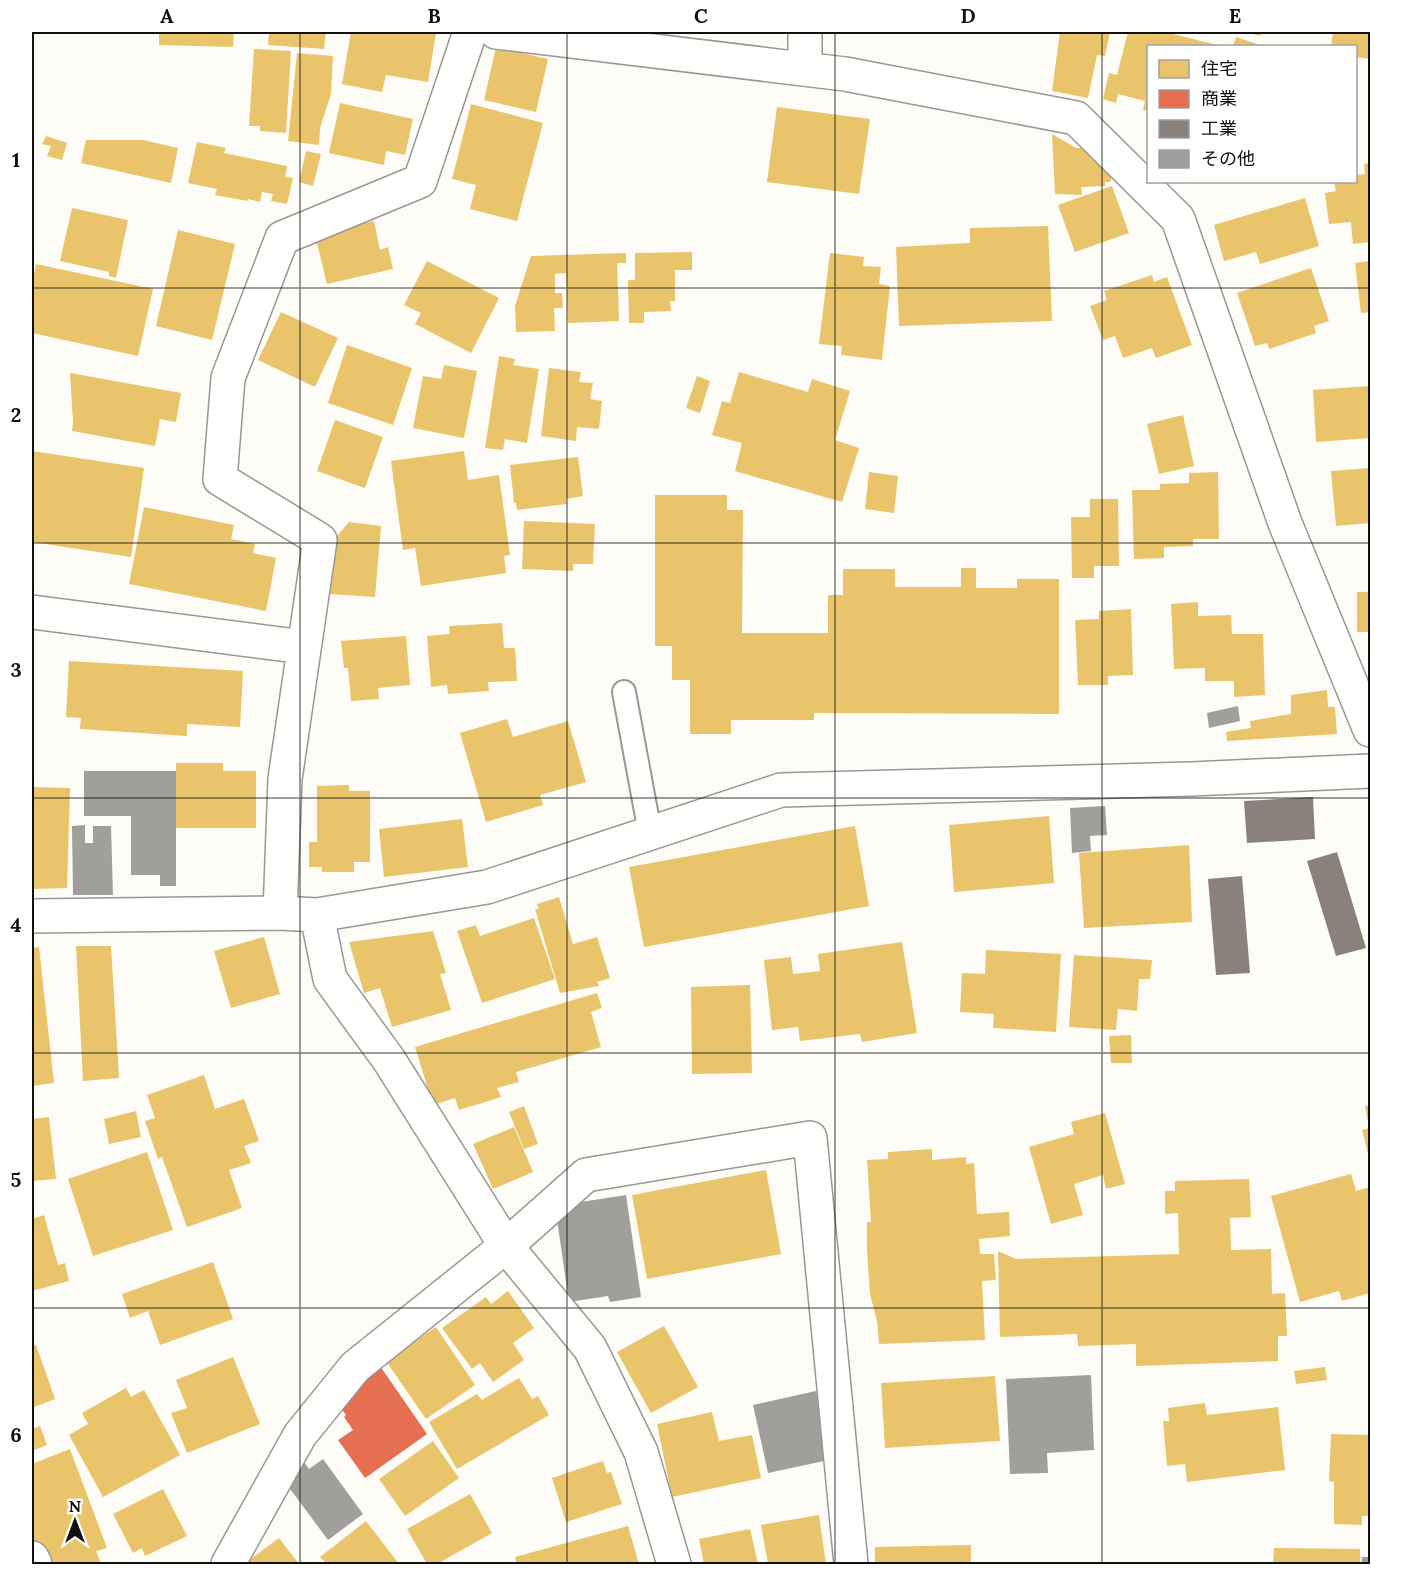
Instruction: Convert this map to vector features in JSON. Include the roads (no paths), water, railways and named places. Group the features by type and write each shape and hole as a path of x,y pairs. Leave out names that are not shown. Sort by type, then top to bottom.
{"street":[{"path":"280,913 285,778 320,540 220,479 228,378 282,238 420,181 470,32"},
{"path":"496,32 846,74 1076,118 1178,219 1285,523 1371,730"},
{"path":"805,32 805,69"},
{"path":"32,612 304,647"},
{"path":"32,916 280,913 317,915 487,887 781,790 1371,771"},
{"path":"317,915 330,979 389,1060 506,1246 590,1348 641,1452 674,1564"},
{"path":"228,1564 300,1435 355,1367 506,1246 586,1174 810,1137 851,1564"},
{"path":"32,1558 34,1564"}],"lane":[{"path":"624,692 650,833"}]}
